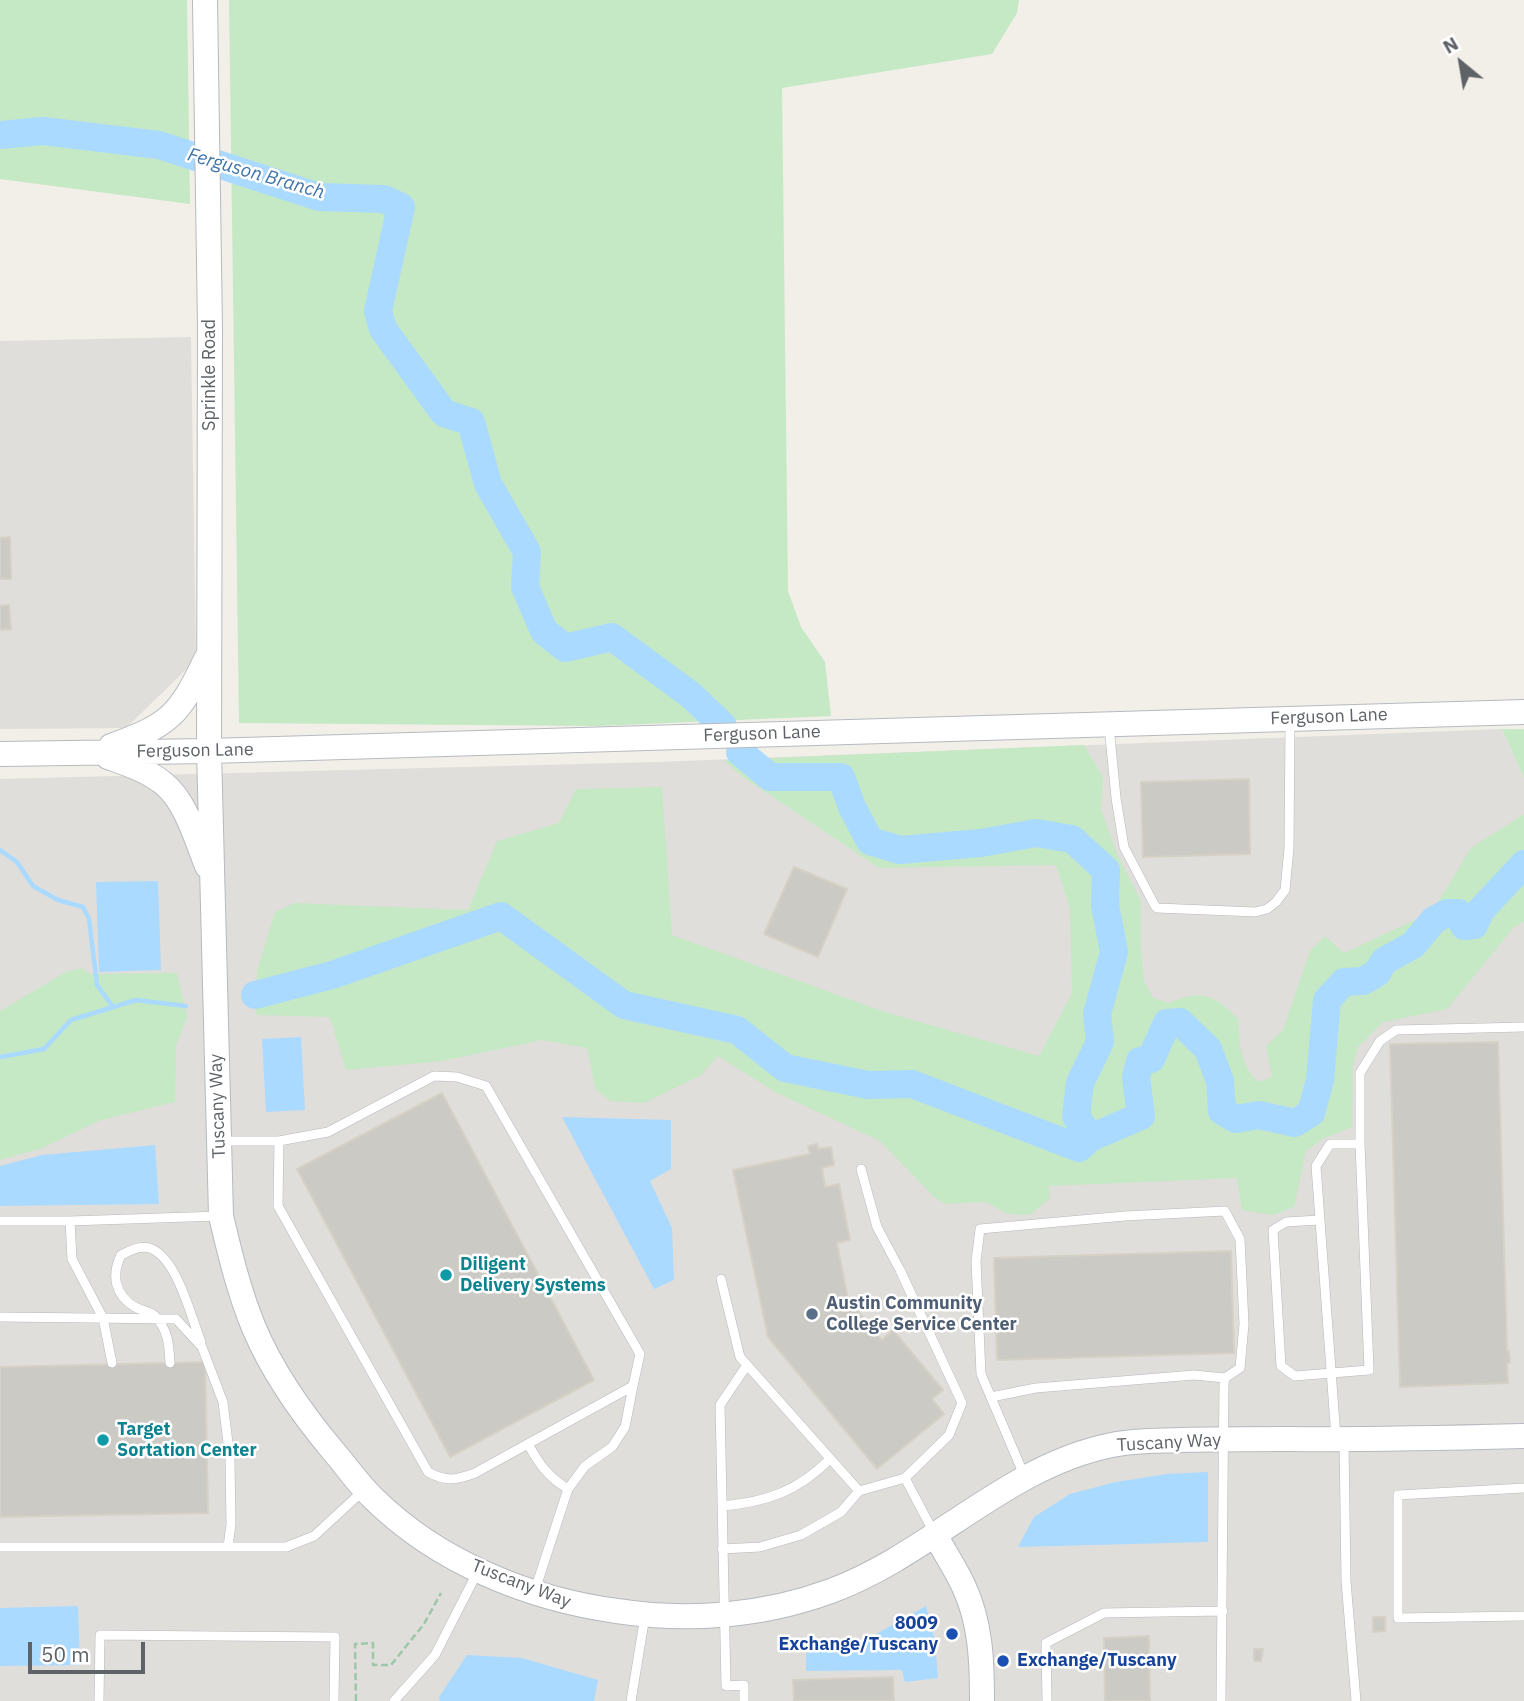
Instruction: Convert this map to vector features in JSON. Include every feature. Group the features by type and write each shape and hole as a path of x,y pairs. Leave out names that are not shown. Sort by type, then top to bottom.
{"street":[{"name":"Sprinkle Road","path":"205,0 209,233 209,751"},
{"path":"94,752 148,733 167,720 190,692 209,653"},
{"name":"Ferguson Lane","path":"0,754 209,751 1524,712"},
{"name":"Tuscany Way","path":"209,751 221,1216 234,1273 255,1330 307,1420 365,1489 417,1535 478,1570 579,1606 645,1616 723,1615 772,1608 831,1591 873,1571 1009,1486 1068,1457 1114,1444 1222,1439 1340,1440 1524,1436"},
{"path":"94,752 141,769 165,784 176,796 186,815 212,879"},
{"path":"935,1534 965,1588 976,1622 982,1668 982,1701"}],"lane":[{"path":"1109,724 1124,847 1155,906 1255,912 1267,909 1284,890 1289,848 1290,719"},
{"path":"1319,1220 1286,1222 1273,1230 1281,1366 1295,1376 1369,1370 1360,1144 1360,1073 1380,1041 1396,1030 1524,1027"},
{"path":"219,1141 279,1141 328,1132 434,1076 457,1077 486,1086 640,1354 625,1427 611,1447 585,1466 568,1489 534,1592"},
{"path":"279,1141 278,1206 428,1472 441,1479 457,1480 475,1473 633,1386"},
{"path":"1356,1701 1346,1581 1340,1440 1330,1374 1316,1166 1330,1144 1360,1144"},
{"path":"722,1549 760,1548 801,1535 841,1512 859,1491 905,1478 949,1434 962,1403 877,1227 862,1169"},
{"path":"991,1397 1036,1388 1194,1375 1225,1378 1240,1368 1244,1324 1240,1239 1225,1211 1125,1216 979,1229 976,1261 981,1374 1026,1478"},
{"path":"0,1221 221,1216"},
{"path":"70,1221 72,1259 103,1318 112,1363"},
{"path":"170,1363 166,1331 157,1318 153,1313 137,1309 120,1295 114,1270 121,1255 140,1247 153,1250 166,1262 178,1281 223,1402 230,1459 231,1524 228,1547"},
{"path":"721,1279 740,1357 859,1491"},
{"path":"0,1317 176,1318 202,1347"},
{"path":"744,1701 744,1685 726,1686 720,1405 747,1365"},
{"path":"1221,1701 1222,1439 1225,1378"},
{"path":"527,1444 540,1467 568,1489"},
{"path":"722,1506 780,1495 815,1474 830,1459"},
{"path":"905,1478 935,1534"},
{"path":"1524,1488 1398,1495 1396,1579 1398,1618 1524,1616"},
{"path":"0,1547 286,1547 314,1536 365,1489"},
{"path":"394,1701 435,1654 478,1570"},
{"path":"1047,1701 1046,1643 1104,1613 1223,1611"},
{"path":"631,1701 645,1616"},
{"path":"99,1701 100,1635 335,1637 334,1701"}],"path":[{"path":"356,1701 355,1644 373,1643 373,1665 391,1665 424,1624 441,1593"}],"shaded area":[{"path":"191,337 196,660 126,728 0,729 0,341"},
{"path":"1502,729 1524,778 1524,1701 0,1701 0,779 657,762"}],"green space":[{"path":"0,0 187,0 190,204 0,179"},
{"path":"229,0 1019,0 1017,13 992,54 782,88 788,591 801,627 825,662 831,716 598,726 239,723"},
{"path":"1502,729 1524,729 1524,778"},
{"path":"1084,745 1103,777 1101,809 1117,854 1141,901 1144,981 1153,998 1169,1003 1190,996 1207,997 1230,1011 1238,1019 1244,1061 1252,1076 1259,1082 1272,1077 1266,1046 1283,1030 1310,951 1325,936 1344,953 1432,912 1471,848 1524,814 1524,922 1514,927 1447,1009 1383,1022 1358,1047 1353,1066 1352,1127 1322,1139 1306,1151 1294,1207 1273,1215 1242,1210 1237,1178 1049,1186 1050,1198 1030,1215 1007,1214 986,1202 946,1204 934,1197 880,1141 775,1092 718,1056 701,1075 644,1103 610,1101 595,1088 587,1048 542,1040 442,1061 346,1070 330,1017 256,1015 257,971 275,912 294,903 468,910 497,841 559,823 576,789 662,787 672,935 885,1012 1039,1056 1072,993 1070,908 1056,865 879,868 740,775 724,760"},
{"path":"82,968 90,974 177,973 187,1017 176,1046 175,1102 101,1120 40,1149 0,1160 0,1011 66,972"}],"water":[{"path":"158,881 161,970 99,972 96,882"},
{"path":"301,1037 305,1110 266,1112 262,1039"},
{"path":"562,1117 671,1120 671,1169 650,1181 672,1228 674,1280 654,1289"},
{"path":"155,1145 159,1204 0,1206 0,1166 42,1155"},
{"path":"1208,1472 1208,1542 1018,1547 1034,1517 1070,1494 1116,1482 1167,1474"},
{"path":"78,1606 80,1665 0,1666 0,1608"},
{"path":"926,1606 935,1641 938,1678 905,1682 902,1670 806,1671 806,1653 864,1641"},
{"path":"467,1655 522,1658 598,1680 594,1701 440,1701 439,1697"}],"building":[{"path":"10,537 11,579 0,579 0,538"},
{"path":"9,605 11,629 0,630 0,606"},
{"path":"1249,779 1250,854 1143,857 1141,782"},
{"path":"794,867 847,889 818,957 764,934"},
{"path":"1498,1042 1507,1351 1510,1363 1507,1363 1508,1383 1400,1387 1390,1044"},
{"name":"Diligent Delivery Systems","path":"442,1093 594,1380 450,1457 297,1169"},
{"name":"Austin Community College Service Center","path":"817,1144 818,1149 831,1147 834,1165 822,1168 825,1187 839,1184 850,1240 837,1243 848,1299 882,1340 893,1330 943,1390 932,1399 944,1414 877,1469 768,1337 733,1170 810,1154 808,1146"},
{"path":"1231,1251 1234,1353 997,1360 994,1258"},
{"name":"Target Sortation Center","path":"205,1362 208,1513 0,1517 0,1367"},
{"path":"1373,1617 1385,1617 1385,1631 1373,1632"},
{"path":"1149,1636 1150,1701 1105,1701 1104,1638"},
{"path":"1254,1649 1263,1649 1261,1661 1254,1661"},
{"path":"893,1677 894,1701 794,1701 793,1680"}],"waterway":[{"name":"Ferguson Branch","path":"0,135 43,131 159,145 319,197 384,199 401,207 378,311 383,329 444,413 471,422 488,484 527,552 525,587 544,631 565,648 612,637 692,696 723,726"},
{"name":"Ferguson Branch","path":"740,752 770,777 841,777 852,807 870,841 900,850 981,843 1036,833 1072,839 1106,870 1105,905 1114,952 1097,1014 1100,1042 1080,1083 1076,1116 1090,1138"},
{"path":"0,850 17,862 33,886 58,900 83,907 89,919 97,985 113,1007"},
{"path":"255,995 332,975 501,916 624,1005 737,1030 785,1068 868,1085 912,1084 1079,1148 1090,1138 1141,1116 1136,1077 1140,1061 1151,1059 1167,1023 1180,1022 1208,1049 1220,1081 1222,1111 1236,1119 1259,1115 1295,1123 1311,1113 1320,1080 1327,1000 1344,982 1363,981 1377,973 1384,961 1413,945 1434,920 1447,913 1458,913 1464,926 1474,925 1481,910 1524,864"},
{"path":"0,1057 44,1049 71,1020 136,1000 186,1006"}],"place":[{"name":"Diligent Delivery Systems","path":"446,1275"},
{"name":"Austin Community College Service Center","path":"812,1314"},
{"name":"Target Sortation Center","path":"103,1440"},
{"name":"8009 Exchange/Tuscany","path":"952,1634"},
{"name":"Exchange/Tuscany","path":"1003,1661"}]}
